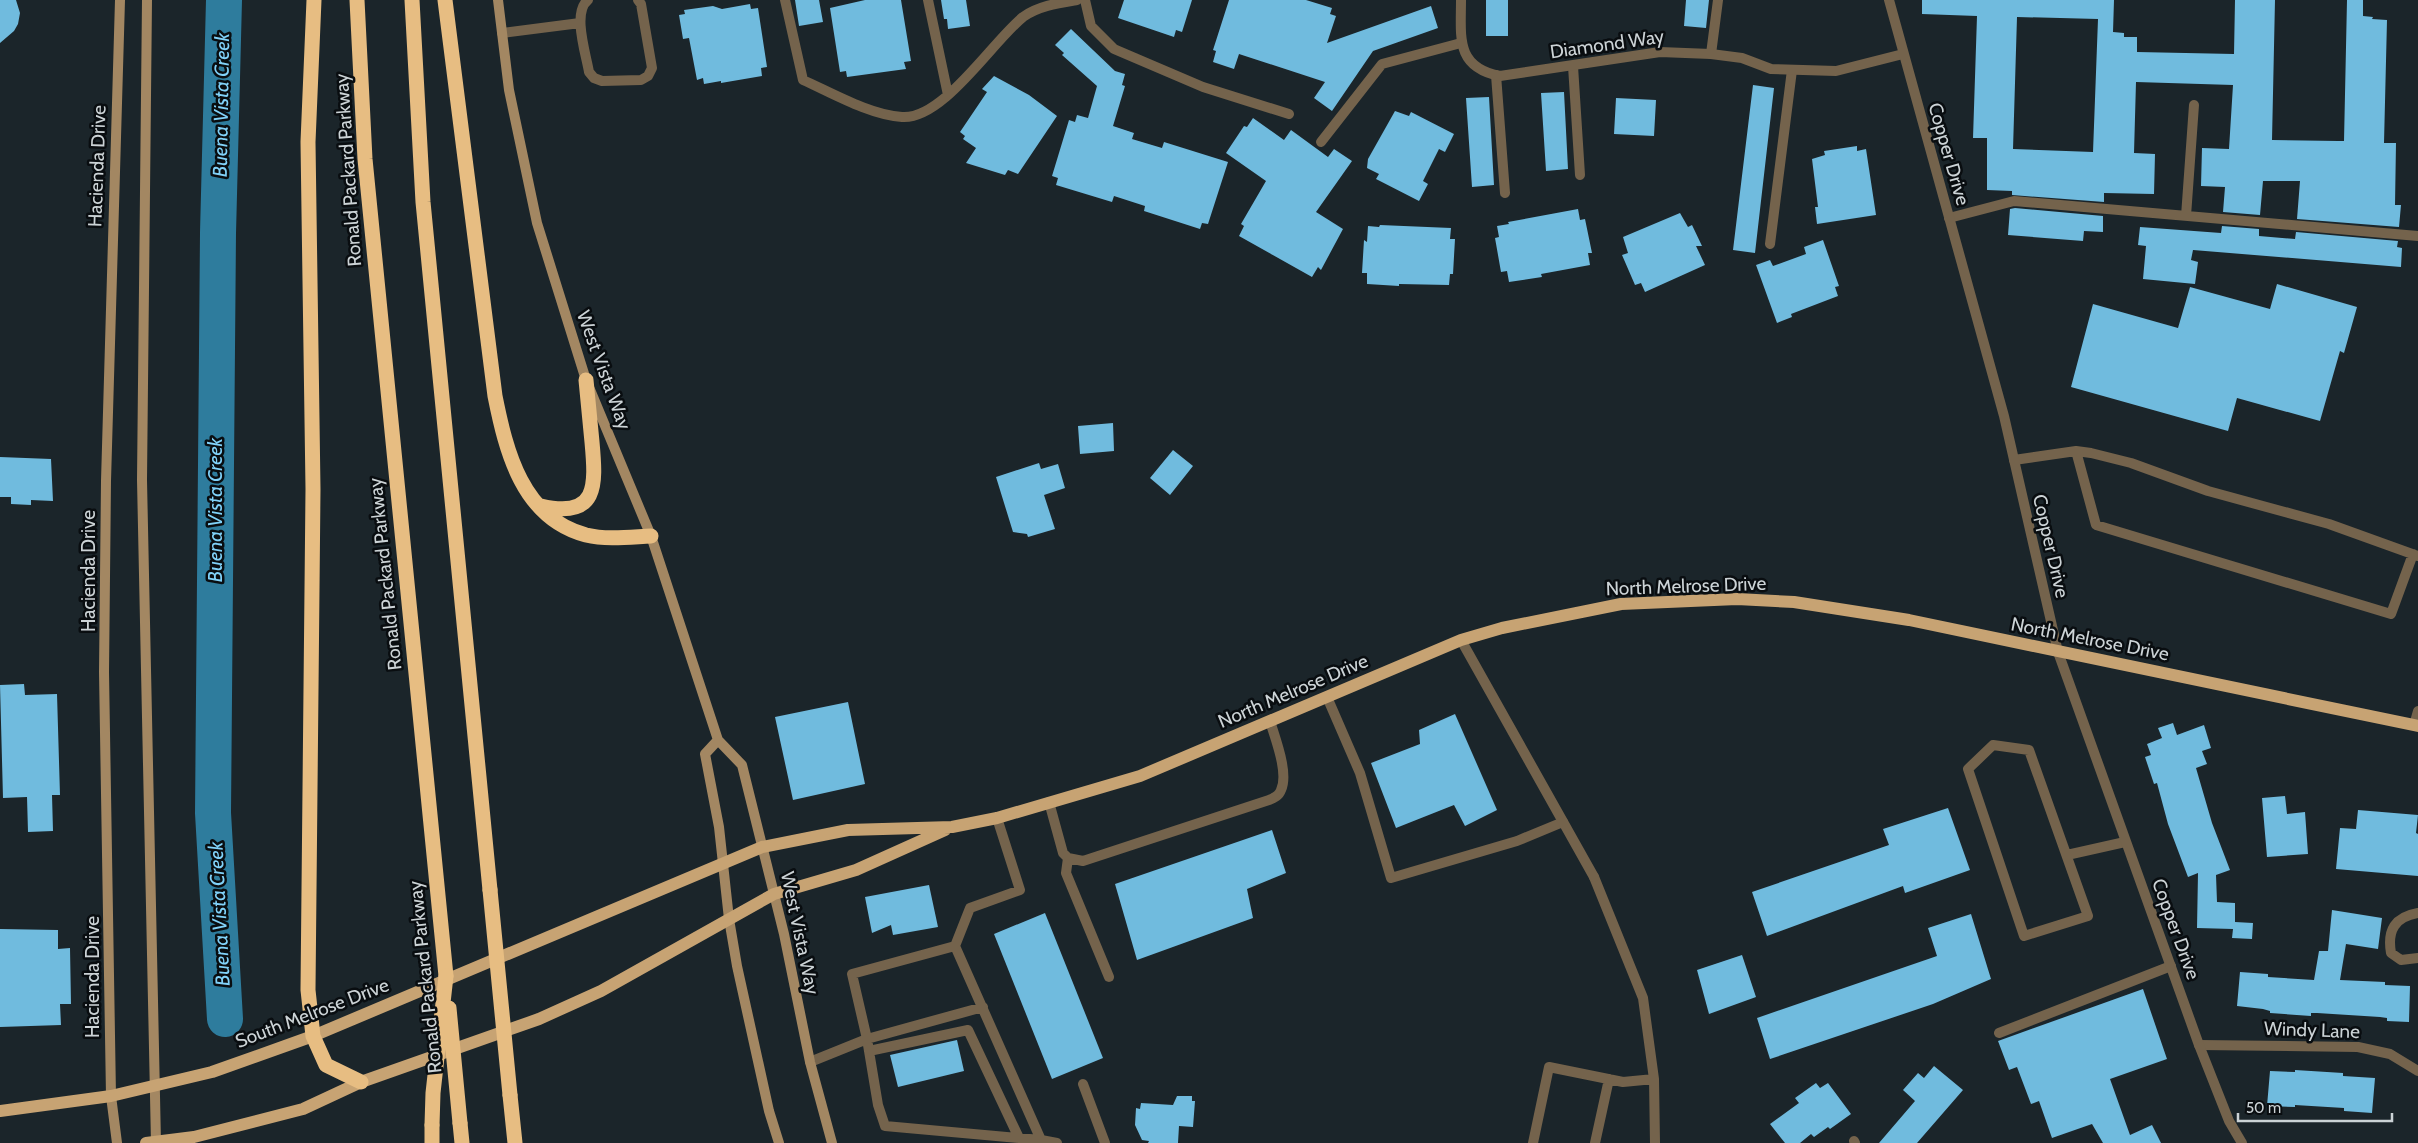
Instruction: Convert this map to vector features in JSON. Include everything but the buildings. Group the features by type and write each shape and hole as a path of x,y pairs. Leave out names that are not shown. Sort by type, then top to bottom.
{"highway":[{"path":"314,0 308,142 313,489 308,990 313,1036 326,1065 361,1082"},
{"name":"Ronald Packard Parkway","path":"357,0 365,159 462,1143"},
{"path":"412,0 423,202 515,1143"},
{"path":"445,0 494,396 504,442 522,485 540,506 563,525 586,535 619,538 651,536"},
{"path":"540,506 569,510 582,504 590,495 595,478 586,380"},
{"path":"432,1143 433,1093 446,976"}],"main road":[{"name":"Hacienda Drive","path":"116,1143 111,1096 104,672 106,481 120,0"},
{"path":"147,0 142,480 155,1087 153,1143 194,1137 303,1109 361,1082 539,1019 584,999 774,894"},
{"name":"West Vista Way","path":"498,0 509,90 537,223 586,380 651,536 718,740 742,765 774,894 810,1062 832,1143"},
{"name":"North Melrose Drive","path":"762,847 848,830 952,827 997,818 1140,776 1461,640 1502,628 1621,604 1737,599 1794,602 1909,620 2416,725"},
{"path":"718,740 705,754 719,827 729,919 737,966 768,1111 779,1143"},
{"name":"North Melrose Drive","path":"774,894 856,870 952,827"},
{"name":"South Melrose Drive","path":"0,1111 111,1096 212,1072 313,1036 762,847"}],"street":[{"path":"588,0 583,4 580,12 580,23 589,72 594,78 602,80 641,80 648,76 652,68 641,4 638,0"},
{"path":"785,0 803,80 881,114 905,118 936,107 1024,17 1053,3 1077,0"},
{"path":"928,0 948,95"},
{"path":"1085,0 1091,26 1114,49 1203,87 1289,114"},
{"path":"1461,0 1461,43 1465,56 1487,73 1496,75 1505,193"},
{"path":"1711,54 1718,0"},
{"name":"Copper Drive","path":"1889,0 1999,398 2058,652 2199,1045 2229,1121 2242,1143"},
{"path":"502,33 580,23"},
{"path":"1321,142 1382,64 1461,43"},
{"name":"Diamond Way","path":"1496,75 1573,66 1660,52 1711,54 1742,58 1772,69 1836,71 1903,54"},
{"path":"1573,66 1580,175"},
{"path":"1770,244 1792,70"},
{"path":"2186,216 2194,105"},
{"path":"1949,218 2014,201 2418,236"},
{"path":"2014,460 2076,452 2131,463 2208,491 2329,524 2416,555 2391,614 2096,525 2076,452"},
{"path":"1461,640 1594,877 1643,998 1654,1079 1655,1143"},
{"path":"1327,697 1360,773 1391,878 1517,841 1564,822"},
{"path":"2416,725 2418,711"},
{"path":"1049,802 1063,853 1068,858 1084,861 1277,796 1282,790 1282,766 1270,721"},
{"path":"1993,745 2029,750 2067,855 2088,916 2024,936 1968,770 1993,745"},
{"path":"997,818 1020,890 970,908 955,946 1041,1140"},
{"path":"2067,855 2125,842"},
{"path":"1068,858 1066,872 1109,977"},
{"path":"2418,913 2407,915 2394,922 2389,939 2391,953 2401,960 2418,958"},
{"path":"955,946 852,974 867,1039 878,1105 885,1126 1057,1143"},
{"path":"1999,1033 2171,966"},
{"path":"810,1062 867,1039 983,1007"},
{"path":"869,1051 968,1030 1014,1139"},
{"name":"Windy Lane","path":"2199,1045 2358,1047 2390,1054 2418,1071"},
{"path":"1533,1143 1549,1067 1609,1079 1640,1082 1654,1079"},
{"path":"1595,1143 1609,1079"},
{"path":"1083,1084 1105,1143"}],"waterway":[{"name":"Buena Vista Creek","path":"224,0 218,233 213,813 225,1019"}]}
